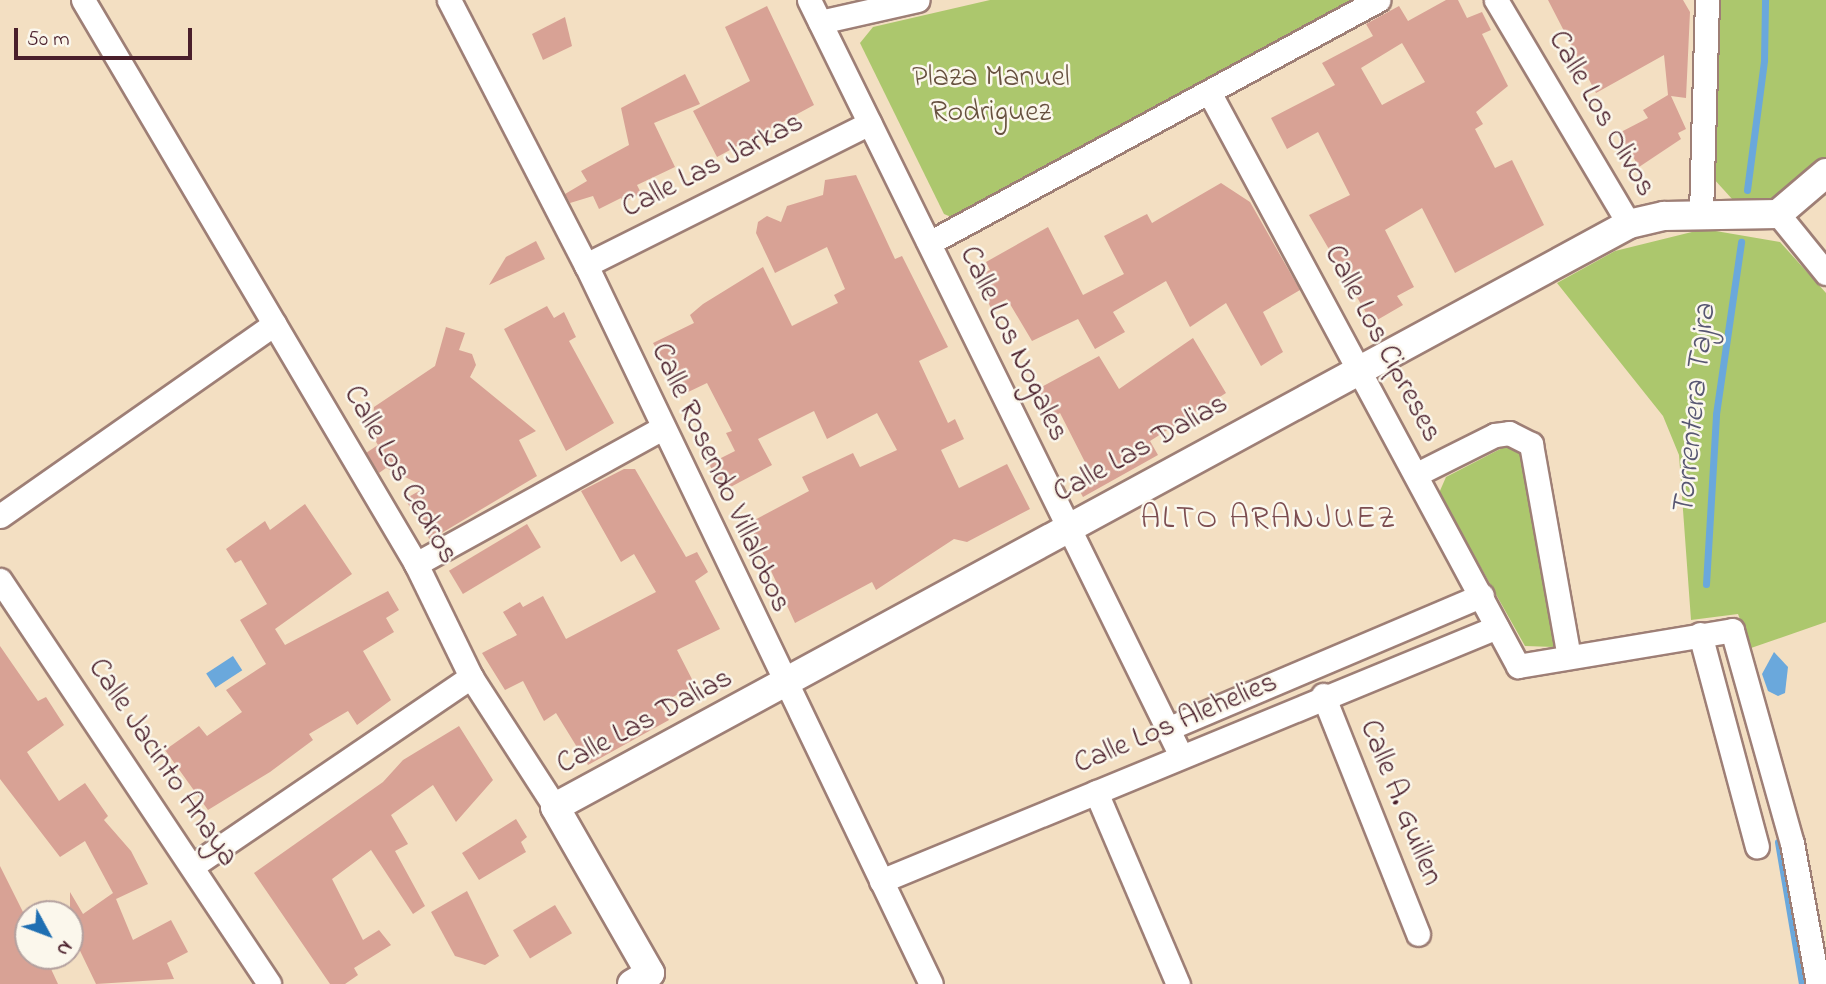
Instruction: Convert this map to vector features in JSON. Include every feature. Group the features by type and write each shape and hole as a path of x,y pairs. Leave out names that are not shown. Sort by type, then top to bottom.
{"street":[{"name":"Calle Los Cedros","path":"83,0 415,564 471,677 555,807 646,980"},
{"name":"Calle Rosendo Villalobos","path":"449,0 586,265 782,686 881,881 929,983"},
{"name":"Calle Los Nogales","path":"808,0 1180,754"},
{"path":"820,22 918,0"},
{"path":"929,243 1378,0"},
{"name":"Calle Los Olivos","path":"1496,0 1629,224"},
{"path":"1702,214 1707,0"},
{"name":"Calle Los Cipreses","path":"1209,92 1359,366 1518,666 1569,657"},
{"name":"Calle Las Jarkas","path":"586,265 869,123"},
{"path":"1826,173 1778,214 1826,273"},
{"name":"Calle Las Dalias","path":"555,807 782,686 1359,366 1629,224 1702,214 1778,214"},
{"path":"0,516 274,324"},
{"path":"415,564 662,428"},
{"path":"1417,474 1494,435 1509,433 1531,444 1569,657 1732,630 1792,843 1818,984"},
{"name":"Calle Jacinto Anaya","path":"0,580 194,865 269,984"},
{"path":"1167,729 1482,595"},
{"name":"Calle Los Alehelies","path":"881,881 1323,695 1497,627"},
{"path":"1700,634 1757,846"},
{"path":"194,865 471,677"},
{"name":"Calle A. Guillen","path":"1323,695 1418,934"},
{"path":"1097,792 1178,984"}],"green space":[{"name":"Plaza Manuel Rodriguez","path":"990,0 1363,0 956,219 944,214 860,43 873,27"},
{"path":"1717,0 1826,0 1826,158 1775,202 1733,200 1713,178"},
{"path":"1704,229 1780,242 1826,293 1826,622 1751,648 1738,614 1691,620 1679,455 1663,416 1557,283 1615,251"},
{"path":"1508,445 1526,451 1555,647 1525,646 1439,493 1446,477"}],"water":[{"path":"1774,652 1788,667 1785,693 1778,696 1768,691 1762,674"},
{"path":"233,656 242,670 215,688 206,673"}],"building":[{"path":"1446,0 1458,0 1467,18 1482,12 1491,30 1482,34 1508,86 1476,112 1483,124 1475,129 1495,168 1512,160 1544,225 1455,273 1422,208 1385,230 1414,287 1397,296 1403,305 1372,323 1309,215 1350,195 1318,132 1287,149 1271,118 1335,85 1322,63 1373,36 1366,24 1399,6 1408,21","holes":["1402,43 1425,82 1382,105 1361,68"]},
{"path":"1548,0 1683,0 1690,12 1686,98 1671,96 1686,129 1678,133 1681,139 1639,167 1619,133 1648,118 1643,110 1668,95 1664,55 1596,93"},
{"path":"767,6 814,105 717,157 693,111 750,81 725,27"},
{"path":"565,17 572,46 543,60 532,34"},
{"path":"685,74 700,104 654,123 675,167 637,185 641,193 623,203 621,198 599,209 593,196 570,203 565,194 587,181 581,171 629,145 621,108"},
{"path":"856,175 895,259 902,256 948,347 919,361 948,423 955,419 964,439 941,450 959,488 1007,464 1030,509 967,542 954,539 876,590 872,582 795,623 749,523 809,491 802,477 853,453 860,467 897,450 877,413 827,439 814,411 758,439 772,465 723,491 709,464 735,451 726,433 732,431 707,383 684,394 653,343 694,323 690,315 703,304 763,267 792,326 838,303 834,295 845,289 827,247 775,273 756,233 758,222 767,216 781,222 787,206 823,195 825,180"},
{"path":"1221,183 1250,202 1300,290 1263,312 1283,352 1261,366 1226,303 1190,327 1166,281 1113,312 1125,332 1095,349 1078,319 1032,341 1007,299 991,308 975,277 990,270 986,262 1048,227 1083,295 1124,274 1104,236 1147,214 1152,223"},
{"path":"536,241 545,259 489,285 506,257"},
{"path":"547,306 554,318 564,312 576,337 569,341 614,423 566,451 504,329"},
{"path":"446,327 465,333 459,350 472,354 476,365 470,377 536,431 519,440 537,476 430,540 405,499 426,487 386,468 379,473 366,453 378,445 371,434 374,407 435,366"},
{"path":"1193,338 1226,393 1150,441 1158,455 1083,497 1073,479 1089,470 1060,413 1049,419 1034,391 1099,356 1119,389"},
{"path":"624,469 635,469 686,557 697,552 708,572 695,581 720,629 677,650 695,685 660,704 669,720 588,765 556,713 544,721 523,681 505,690 482,653 517,635 503,612 520,602 523,607 543,596 566,639 656,592 634,554 621,562 581,491"},
{"path":"305,504 352,574 275,629 285,645 388,591 399,610 386,618 394,632 363,651 391,700 357,725 348,711 309,734 313,740 270,772 208,810 165,750 199,726 207,736 242,712 226,690 266,664 240,620 267,604 241,560 235,563 226,549 265,521 270,530"},
{"path":"527,524 541,547 463,594 449,571"},
{"path":"0,646 38,701 46,697 64,725 27,752 59,801 85,783 108,816 104,820 131,851 148,884 116,899 133,940 171,920 188,952 167,963 174,979 96,984 84,959 84,913 113,893 85,841 60,857 0,779"},
{"path":"459,726 493,780 456,822 433,785 391,815 408,844 395,851 425,906 413,914 371,850 332,879 363,940 379,930 391,945 354,968 358,975 345,984 330,984 254,873 383,782 403,760"},
{"path":"516,819 527,837 521,842 526,852 479,880 462,853"},
{"path":"0,866 17,900 14,900 14,970 52,970 58,984 0,984"},
{"path":"467,891 499,956 485,965 455,956 431,912"},
{"path":"555,905 572,933 530,959 513,930"}],"waterway":[{"name":"Torrentera Tajra","path":"1747,190 1764,60 1765,0"},
{"name":"Torrentera Tajra","path":"1706,584 1716,414 1741,242"},
{"name":"Torrentera Tajra","path":"1778,842 1802,984"}],"district":[{"name":"ALTO ARANJUEZ","path":"1269,520"}]}
